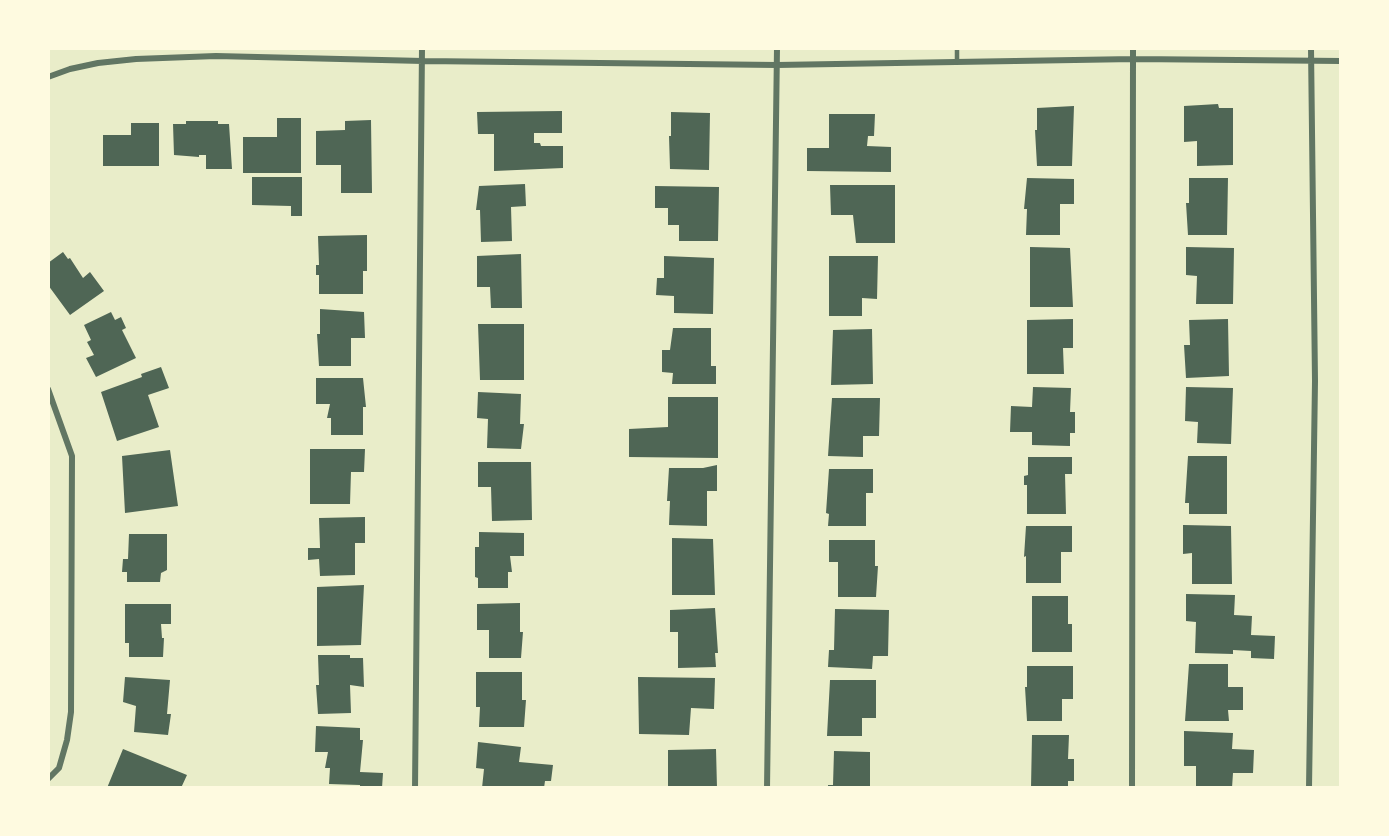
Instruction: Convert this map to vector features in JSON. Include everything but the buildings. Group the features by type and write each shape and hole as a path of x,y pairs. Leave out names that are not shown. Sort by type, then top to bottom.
{"street":[{"path":"416,788 422,48"},
{"path":"767,788 777,48"},
{"path":"1132,788 1133,48"},
{"path":"1309,788 1315,381 1311,48"},
{"path":"48,77 70,69 136,59 216,56 777,65 1134,59 1341,61"},
{"path":"48,389 72,456 71,712 67,740 59,768 48,779"}],"lane":[{"path":"957,48 957,62"}]}
